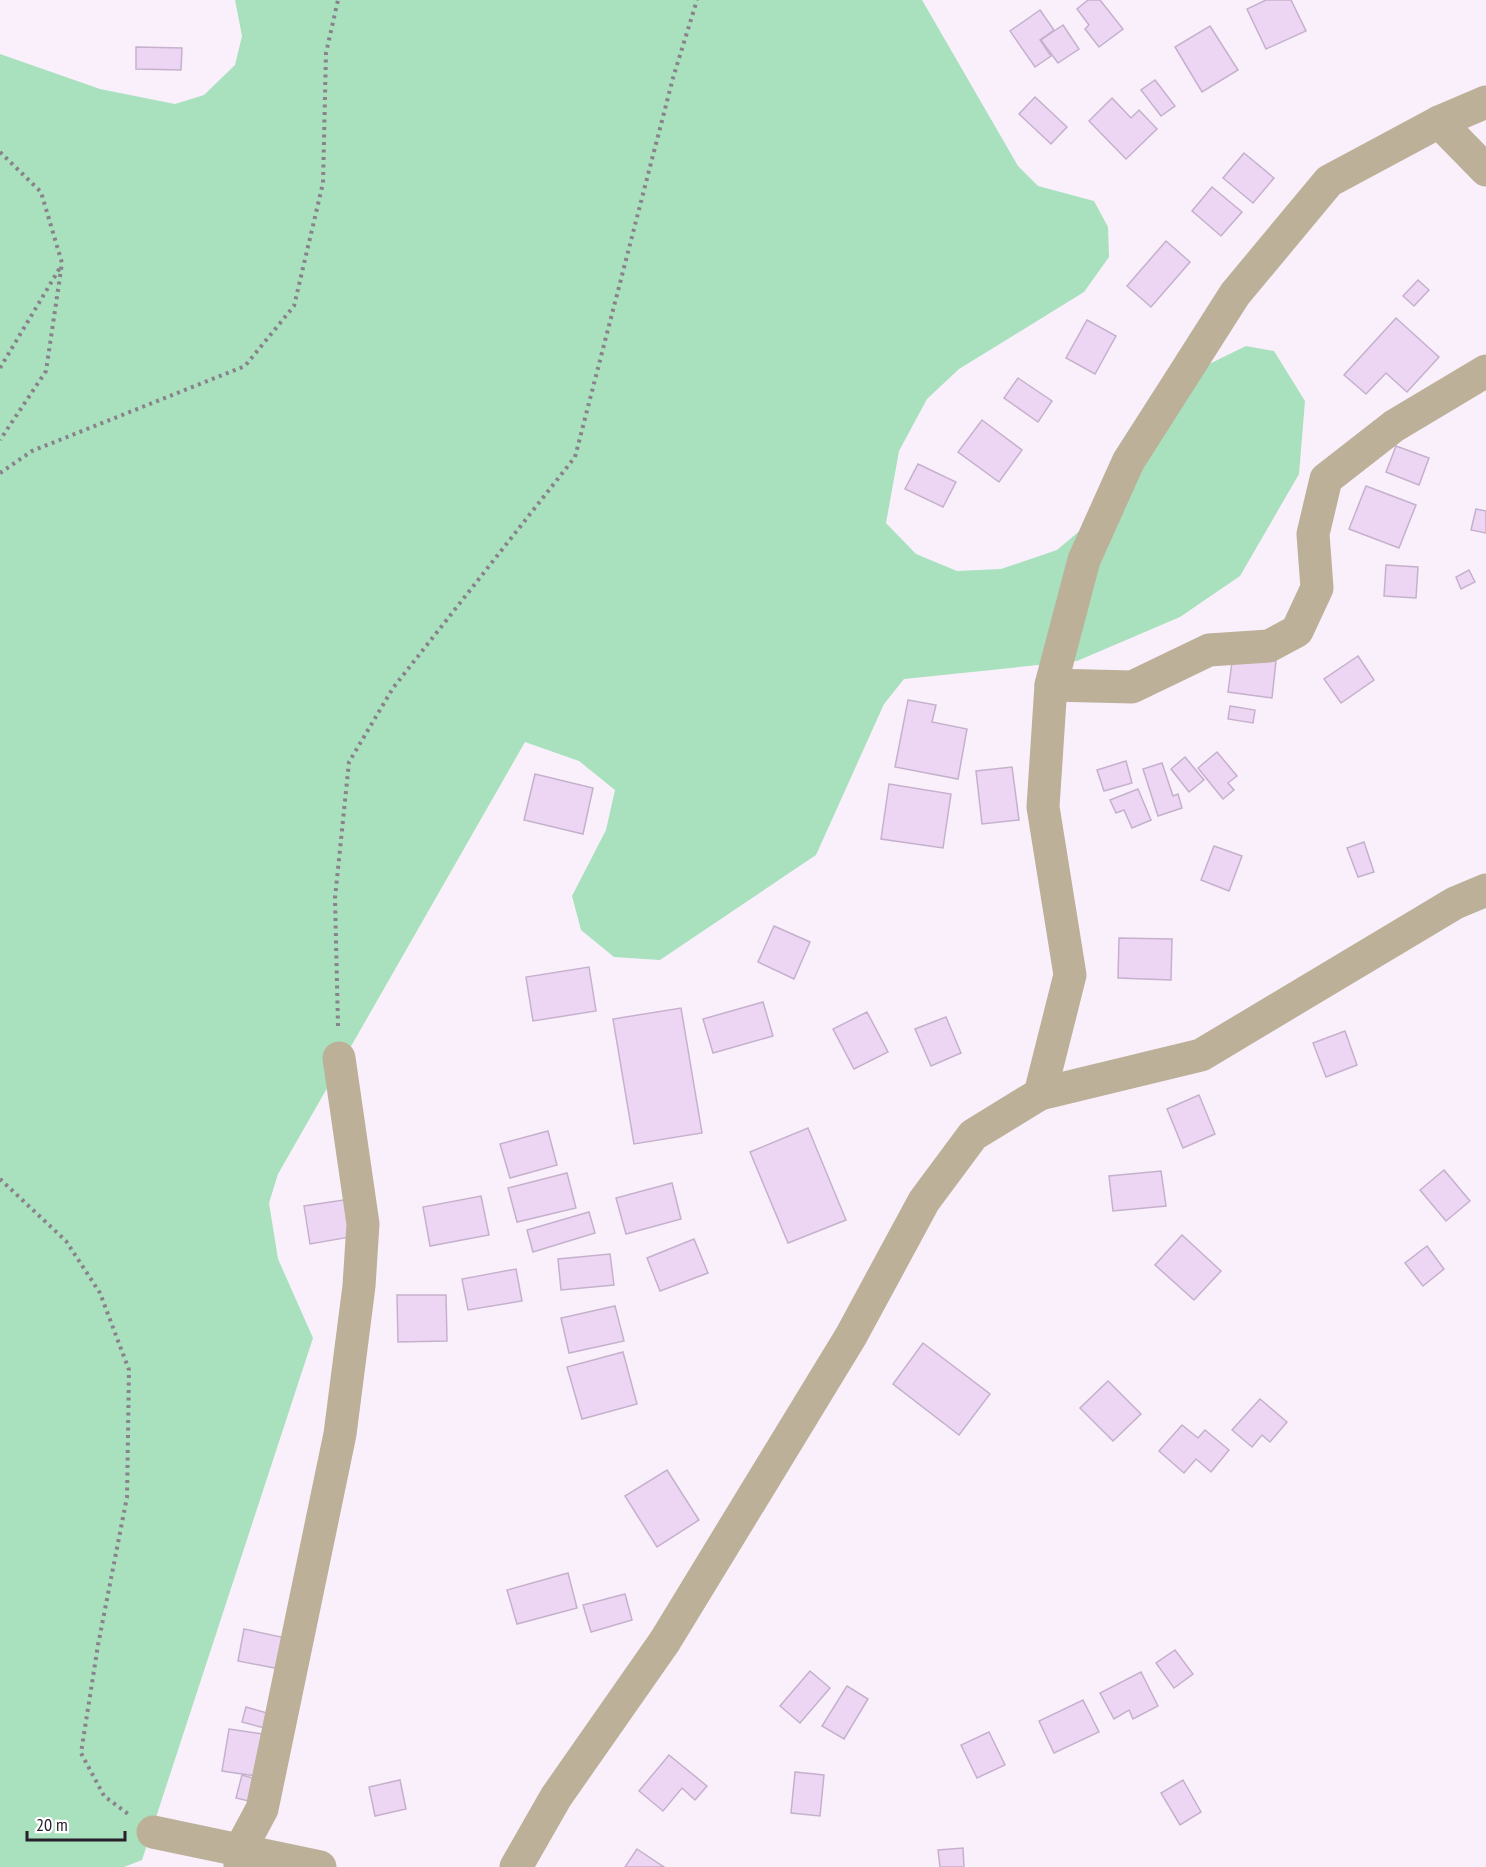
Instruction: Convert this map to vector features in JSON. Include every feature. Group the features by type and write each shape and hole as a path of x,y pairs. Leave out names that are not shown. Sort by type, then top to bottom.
{"street":[{"path":"1040,1094 1070,975 1043,807 1051,685 1084,560 1128,462 1235,294 1329,181 1439,122 1486,102"},
{"path":"1439,122 1486,170"},
{"path":"1051,685 1132,687 1209,650 1269,646 1297,631 1317,588 1313,534 1326,479 1394,426 1486,371"},
{"path":"516,1867 556,1797 666,1641 851,1336 924,1201 973,1135 1040,1094 1201,1055 1455,903 1486,890"},
{"path":"240,1859 261,1809 340,1434 359,1286 363,1224 339,1058"},
{"path":"153,1832 240,1859 320,1867"}],"path":[{"path":"0,473 32,451 245,366 294,306 323,183 326,53 338,0"},
{"path":"339,1058 335,898 349,762 393,688 575,457 673,78 697,0"},
{"path":"0,152 41,192 62,263 46,371 0,440"},
{"path":"0,368 62,263"},
{"path":"0,1179 66,1241 100,1293 129,1370 128,1497 98,1645 81,1753 104,1796 153,1832"}],"green space":[{"path":"235,0 922,0 1018,166 1038,186 1094,201 1108,227 1109,257 1084,292 959,369 927,399 899,451 886,523 916,554 957,571 1001,569 1057,550 1102,512 1114,453 1154,391 1246,346 1274,351 1305,401 1299,474 1240,576 1180,617 1077,661 904,679 884,704 816,855 660,960 614,957 581,930 572,896 606,830 615,790 579,761 525,742 278,1174 269,1203 278,1259 313,1338 142,1860 124,1867 0,1867 0,54 100,89 175,104 204,95 235,65 242,36"}],"building":[{"path":"1088,0 1100,0 1123,29 1099,47 1085,29 1089,25 1077,9"},
{"path":"1266,0 1291,0 1306,31 1266,49 1247,9"},
{"path":"1040,10 1054,30 1040,40 1051,56 1035,67 1010,31"},
{"path":"1063,25 1079,49 1058,63 1041,40"},
{"path":"1210,26 1238,70 1202,92 1175,47"},
{"path":"136,47 182,48 181,70 136,69"},
{"path":"1155,80 1175,106 1161,116 1141,90"},
{"path":"1035,97 1067,127 1051,144 1019,114"},
{"path":"1112,98 1131,118 1139,110 1157,129 1126,159 1089,121"},
{"path":"1244,153 1274,178 1253,203 1223,178"},
{"path":"1212,187 1242,212 1221,236 1192,211"},
{"path":"1166,241 1190,262 1151,307 1127,286"},
{"path":"1418,280 1429,290 1414,306 1403,296"},
{"path":"1396,318 1439,357 1407,392 1386,373 1366,394 1344,375"},
{"path":"1087,320 1116,336 1095,374 1066,358"},
{"path":"1018,378 1052,401 1038,422 1004,398"},
{"path":"982,420 1022,450 999,482 958,452"},
{"path":"1396,446 1429,458 1419,485 1386,472"},
{"path":"918,464 956,482 943,507 905,489"},
{"path":"1366,486 1416,505 1399,548 1349,529"},
{"path":"1476,509 1486,511 1486,533 1471,530"},
{"path":"1386,565 1418,567 1416,598 1384,596"},
{"path":"1469,570 1475,582 1461,589 1456,577"},
{"path":"1233,655 1276,661 1272,698 1228,692"},
{"path":"1358,656 1374,680 1341,703 1324,679"},
{"path":"908,700 936,705 932,722 967,729 958,779 895,767"},
{"path":"1230,706 1255,710 1253,723 1228,719"},
{"path":"1217,752 1237,776 1228,783 1234,790 1223,799 1198,768"},
{"path":"1185,757 1204,780 1189,792 1171,769"},
{"path":"1126,761 1132,783 1104,791 1097,770"},
{"path":"1162,763 1173,796 1178,794 1182,808 1158,816 1143,769"},
{"path":"1012,767 1019,820 982,824 976,771"},
{"path":"535,774 593,788 583,834 524,820"},
{"path":"889,784 951,794 943,848 881,839"},
{"path":"1138,789 1151,820 1132,828 1124,810 1116,813 1110,800"},
{"path":"1364,842 1374,872 1358,877 1347,848"},
{"path":"1214,846 1242,856 1229,891 1201,880"},
{"path":"774,926 810,942 794,979 758,962"},
{"path":"1119,938 1172,939 1171,980 1118,978"},
{"path":"589,967 596,1011 533,1021 526,977"},
{"path":"763,1002 773,1036 713,1053 703,1019"},
{"path":"681,1008 702,1133 634,1144 613,1019"},
{"path":"867,1012 888,1052 854,1069 833,1029"},
{"path":"946,1017 961,1053 931,1066 915,1029"},
{"path":"1345,1031 1357,1065 1326,1077 1313,1043"},
{"path":"1199,1095 1215,1134 1183,1148 1167,1109"},
{"path":"808,1128 846,1220 788,1243 750,1152"},
{"path":"548,1131 557,1165 510,1178 500,1144"},
{"path":"1444,1170 1470,1201 1446,1221 1420,1190"},
{"path":"1161,1171 1166,1206 1113,1211 1109,1176"},
{"path":"567,1173 576,1208 517,1222 508,1188"},
{"path":"672,1183 681,1219 626,1234 616,1198"},
{"path":"481,1196 489,1235 430,1246 423,1207"},
{"path":"350,1199 356,1236 310,1244 304,1206"},
{"path":"589,1212 595,1233 533,1252 527,1230"},
{"path":"1182,1235 1221,1271 1194,1300 1155,1265"},
{"path":"694,1239 708,1273 660,1291 647,1258"},
{"path":"1427,1246 1444,1269 1423,1286 1405,1263"},
{"path":"610,1254 614,1285 561,1290 558,1259"},
{"path":"516,1269 522,1301 468,1310 462,1279"},
{"path":"397,1295 446,1295 447,1341 398,1342"},
{"path":"615,1306 624,1341 569,1353 561,1318"},
{"path":"923,1343 990,1394 959,1435 893,1384"},
{"path":"623,1352 637,1404 582,1419 567,1367"},
{"path":"1108,1381 1141,1414 1113,1441 1080,1408"},
{"path":"1260,1399 1287,1422 1270,1442 1262,1435 1252,1447 1232,1430"},
{"path":"1182,1425 1198,1438 1205,1430 1229,1450 1211,1472 1196,1459 1184,1473 1159,1451"},
{"path":"667,1470 699,1520 657,1547 625,1496"},
{"path":"568,1573 577,1608 517,1624 507,1590"},
{"path":"625,1594 632,1620 591,1632 583,1605"},
{"path":"244,1629 286,1638 280,1669 238,1661"},
{"path":"1175,1650 1193,1674 1174,1688 1156,1663"},
{"path":"810,1671 830,1688 800,1723 780,1706"},
{"path":"1141,1672 1158,1706 1133,1719 1129,1710 1114,1719 1100,1693"},
{"path":"847,1686 868,1699 844,1739 822,1726"},
{"path":"1083,1700 1099,1732 1054,1753 1039,1721"},
{"path":"246,1707 277,1716 272,1730 242,1722"},
{"path":"229,1729 270,1735 263,1777 222,1771"},
{"path":"989,1732 1005,1765 977,1778 961,1745"},
{"path":"669,1755 707,1786 695,1800 682,1788 663,1811 639,1791"},
{"path":"795,1772 824,1775 820,1816 791,1813"},
{"path":"242,1775 263,1781 257,1803 236,1798"},
{"path":"400,1780 406,1809 375,1816 369,1787"},
{"path":"1183,1780 1201,1812 1180,1825 1161,1793"},
{"path":"963,1848 964,1867 940,1867 938,1850"},
{"path":"637,1849 664,1867 625,1867"}]}
